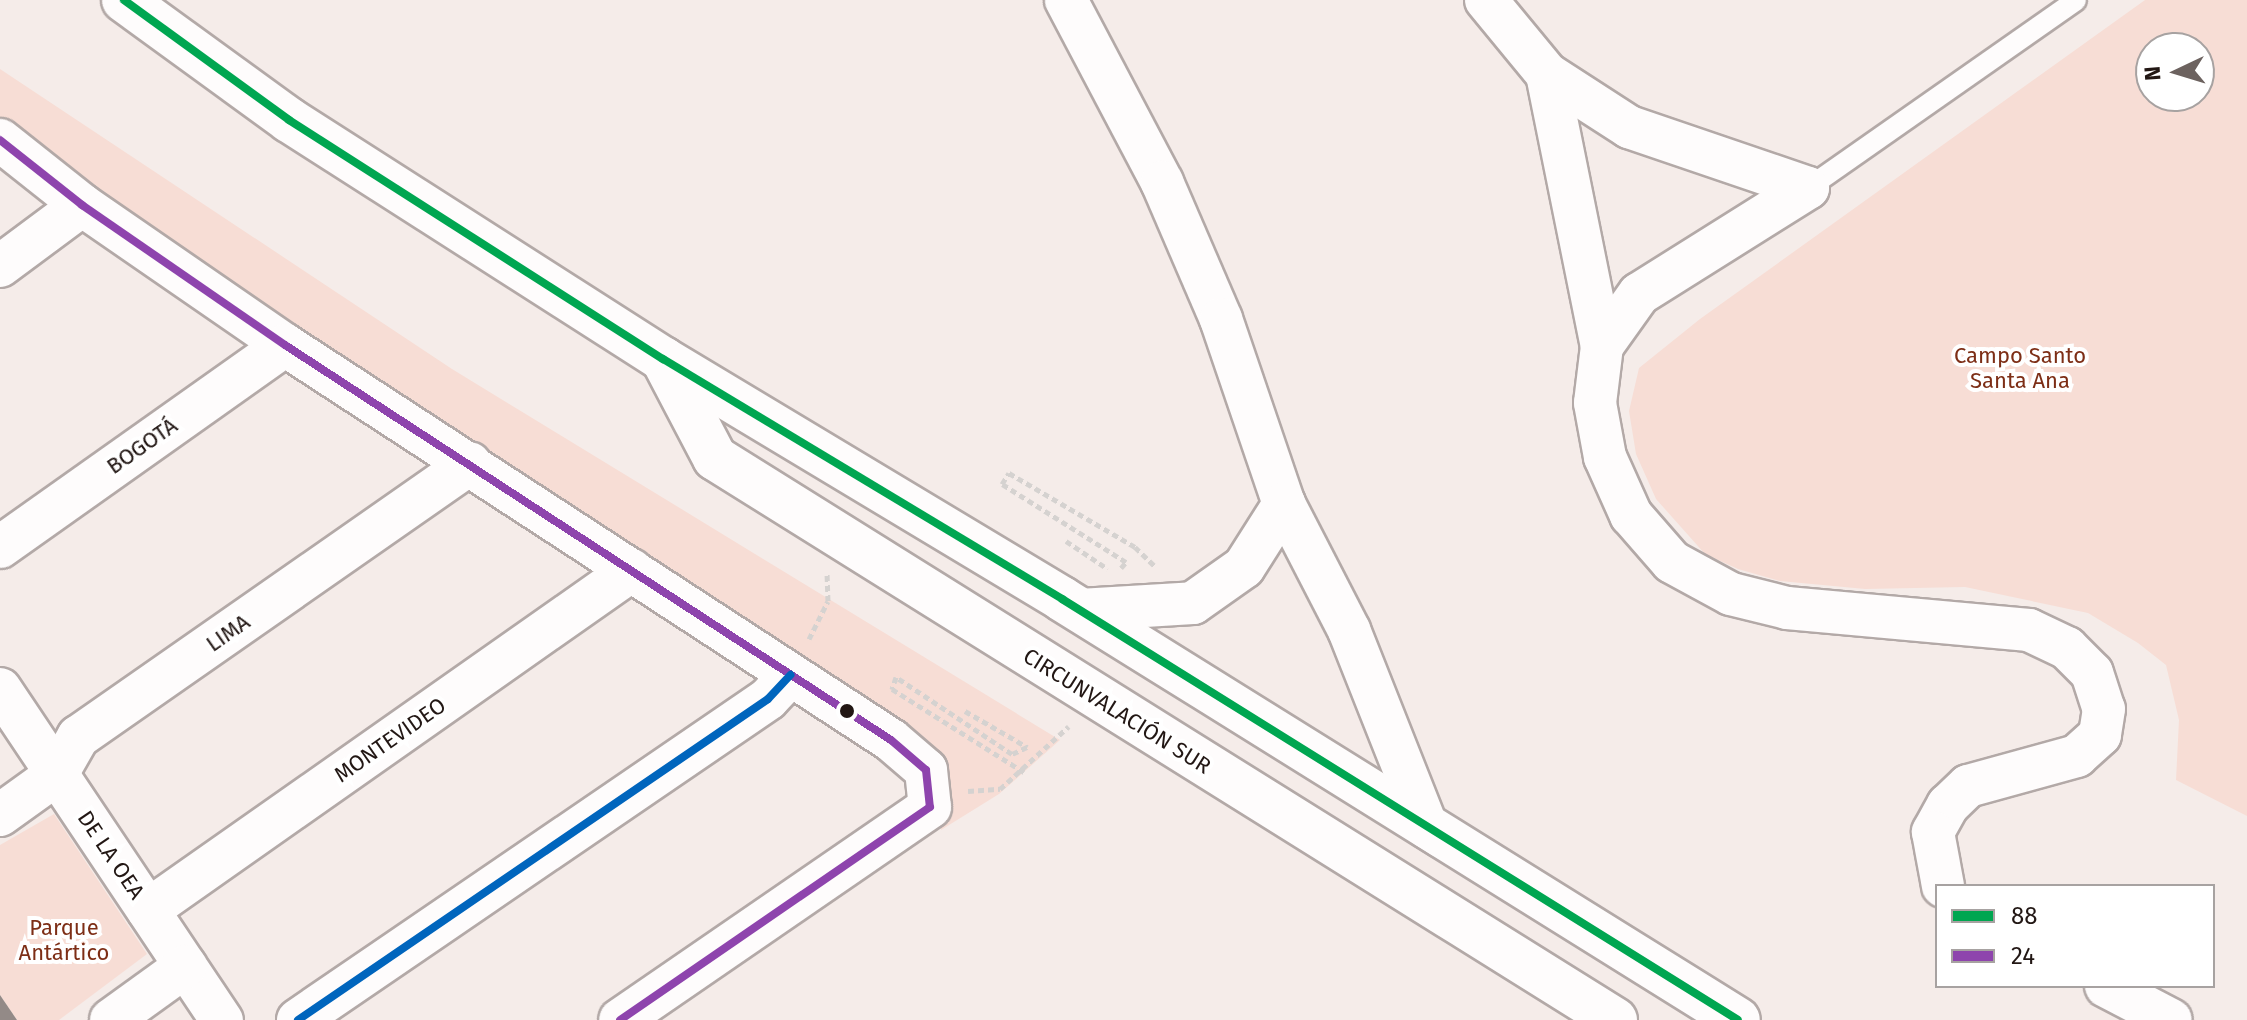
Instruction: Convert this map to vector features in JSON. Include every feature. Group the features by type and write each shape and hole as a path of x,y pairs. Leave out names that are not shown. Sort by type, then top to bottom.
{"highway":[{"name":"CIRCUNVALACIÓN SUR","path":"124,0 289,120 663,359 1080,610 1738,1020"},
{"name":"CIRCUNVALACIÓN SUR","path":"663,359 715,458 1615,1020"}],"street":[{"path":"1066,0 1162,182 1221,319 1284,504 1349,630 1427,827 1490,868"},
{"path":"1486,0 1547,74 1629,127 1808,188"},
{"path":"1547,74 1602,346 1595,403 1605,457 1631,515 1672,562 1731,594 1787,608 2029,630 2067,648 2092,673 2104,709 2100,735 2077,756 1968,786 1948,805 1933,832 1943,884"},
{"path":"0,140 82,205 285,345 891,740 926,770 930,807 620,1020"},
{"path":"1602,346 1639,294 1808,188"},
{"path":"0,266 82,205"},
{"name":"BOGOTÁ","path":"0,547 285,345"},
{"name":"LIMA","path":"0,815 57,774 78,737 470,464"},
{"path":"1080,610 1193,603 1244,567 1284,504"},
{"name":"MONTEVIDEO","path":"148,910 632,570"},
{"path":"298,1020 768,699 790,675"},
{"name":"DE LA OEA","path":"0,689 222,1020"},
{"path":"111,1020 186,966"},
{"path":"2110,988 2171,1020"}],"lane":[{"path":"1808,188 2076,0"}],"path":[{"path":"1066,541 1116,574 1126,562 1002,484 1009,473 1135,547 1193,603"},
{"path":"790,675 828,601 824,528"},
{"path":"965,711 1027,747 1012,754 896,677 892,689 1024,772"},
{"path":"931,795 1000,789 1060,740 1090,694"}],"green space":[{"name":"Campo Santo Santa Ana","path":"2145,0 2247,0 2247,816 2176,780 2179,720 2166,665 2138,643 2088,613 1965,587 1865,589 1780,581 1738,569 1705,554 1656,499 1636,454 1629,411 1639,368 1700,319"},
{"path":"0,69 452,369 1060,740 999,794 941,830 943,781 233,292 40,150 0,117"},
{"name":"Parque Antártico","path":"54,814 147,954 59,1020 17,1020 0,995 0,845"}],"building":[{"path":"0,995 17,1020 0,1020"}],"transit line":[{"name":"88","path":"124,0 289,120 663,359 1062,599 1738,1020"},
{"name":"24","path":"0,140 82,205 285,345 891,740 926,770 930,807 620,1020"},
{"path":"298,1020 768,699 790,675"}]}
